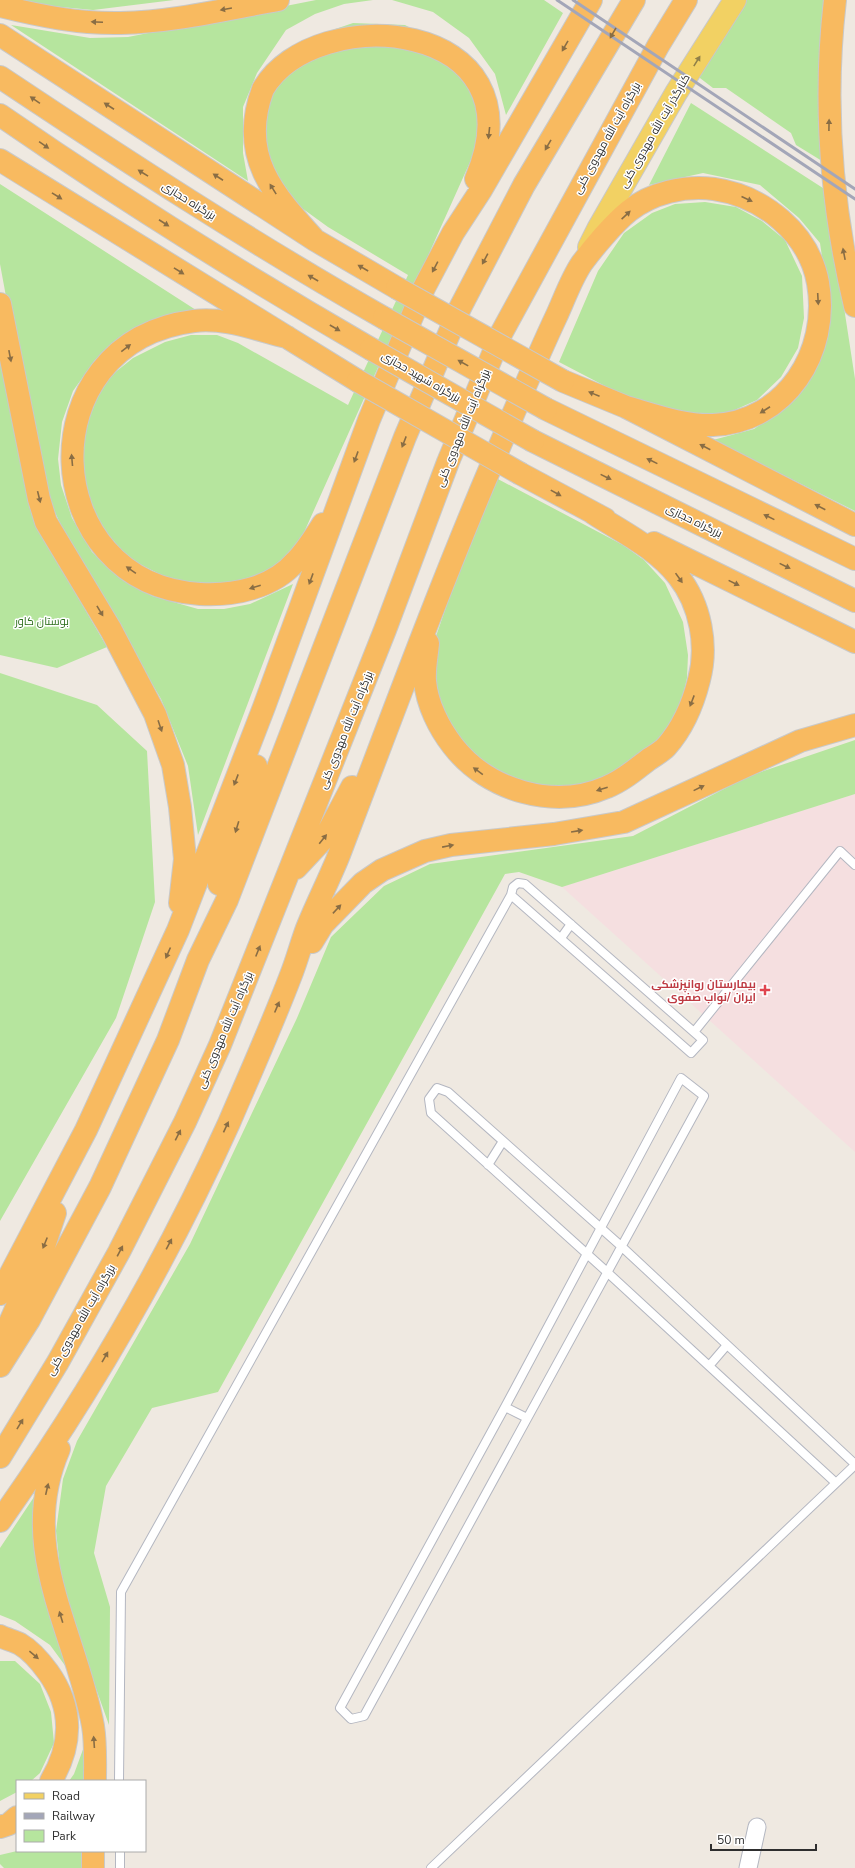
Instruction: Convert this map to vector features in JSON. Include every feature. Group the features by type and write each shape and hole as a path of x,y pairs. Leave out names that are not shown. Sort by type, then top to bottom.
{"highway":[{"path":"0,6 47,17 88,22 121,23 167,19 278,0"},
{"path":"453,233 481,190 591,0"},
{"path":"0,1366 29,1320 100,1187 168,1040 198,960 227,900 403,445 460,308 524,185 634,0"},
{"name":"بزرگراه آیت الله مهدوی کنی","path":"0,1458 58,1362 119,1252 181,1129 220,1045 288,878 385,630 448,462 502,332 658,46 686,0"},
{"path":"835,0 830,79 829,134 838,226 855,306"},
{"path":"0,1294 75,1153 106,1089 125,1042 150,992 178,930 264,707 369,420 421,295 453,233 479,171 485,152 489,130 488,106 480,79 463,52 449,39 420,21"},
{"path":"307,31 288,45 277,58 269,72 256,106 255,126 257,153 262,170 286,208 316,240"},
{"path":"0,35 316,240 397,288 563,381 626,407 855,525"},
{"name":"بزرگراه حجازی","path":"0,77 132,165 304,272 384,318 546,409 855,559"},
{"name":"بزرگراه شهید حجازی","path":"0,115 63,158 274,294 533,441"},
{"path":"0,160 358,381 521,474 593,513 855,642"},
{"path":"0,1521 37,1469 145,1288 186,1211 229,1123 291,975 308,928 336,862 389,723 484,484 539,353 581,265 629,211 654,197 671,192 688,188 724,191 748,198 774,214 795,234 805,249 818,284 819,310 814,346 801,373 793,384 777,401 747,419 712,425 680,423 626,407"},
{"path":"0,304 33,469 46,522 111,630 155,714 173,765 180,808 185,859 178,930"},
{"path":"287,337 217,321 195,321 173,325 151,333 130,344 115,356 93,380 82,403 74,428 71,453 73,481 80,506 91,528 107,550 120,563 138,576 160,586 185,593 212,595 232,593 258,587 278,577 296,561 339,502"},
{"name":"بزرگراه حجازی","path":"533,441 855,601"},
{"path":"431,616 425,670 428,695 446,738 458,753 477,770 501,784 523,792 535,795 568,797 587,794 608,787 630,775 666,747 685,718 697,687 702,666 701,628 693,601 679,577 669,566 654,552 593,513"},
{"path":"198,960 200,946 259,755 264,707"},
{"path":"288,878 326,836 389,723"},
{"path":"291,975 324,924 348,898 363,883 382,870 403,860 425,851 451,845 554,834 624,822 800,741 855,725"},
{"path":"0,1345 45,1243 75,1153"},
{"path":"85,1390 54,1460 46,1493 43,1537 49,1576 86,1698 93,1728 95,1780"},
{"path":"0,1504 37,1469"},
{"path":"0,1636 20,1644 37,1657 58,1685 64,1701 68,1717 65,1746 60,1764 52,1780"},
{"path":"0,1827 9,1824 16,1819"},
{"path":"93,1852 93,1868"}],"main road":[{"name":"کنارگذر آیت الله مهدوی کنی","path":"581,265 598,228 676,93 735,0"}],"street":[{"path":"748,1868 757,1827"}],"lane":[{"path":"694,1032 840,851 855,865"},
{"path":"119,1780 121,1592 511,895 513,887 518,883 525,884 703,1040 691,1053 511,895"},
{"path":"561,938 571,924"},
{"path":"681,1078 704,1096 606,1272 364,1716 350,1719 340,1708 505,1407 600,1228 681,1078"},
{"path":"430,1868 855,1465 621,1246 448,1092 437,1088 428,1099 431,1113 836,1483"},
{"path":"488,1165 503,1141"},
{"path":"709,1366 727,1345"},
{"path":"505,1407 527,1418"},
{"path":"120,1852 120,1868"}],"shaded area":[{"name":"بیمارستان روانپزشکی ایران /نواب صفوی","path":"855,794 855,1152 562,887"}],"green space":[{"path":"19,0 174,0 93,10 40,5"},
{"path":"316,0 373,0 344,4 315,14 286,30 257,73 243,107 243,153 248,181 11,25 90,38 128,37"},
{"path":"392,0 544,0 563,13 506,115 495,74 469,38 433,12"},
{"path":"742,0 830,0 822,161 796,145 791,133 726,88 713,88 696,75"},
{"path":"353,23 405,25 445,47 483,111 479,142 297,548 271,572 237,584 198,587 165,577 128,558 102,527 89,498 82,466 86,427 103,382 133,358 165,342 191,335 217,335 238,343 348,405 408,275 328,227 288,198 266,159 264,111 276,76 315,36"},
{"path":"691,103 826,190 855,379 855,511 713,440 754,429 788,405 829,304 820,243 799,218 760,185 703,173 649,185"},
{"path":"0,184 196,310 128,332 95,360 73,391 62,422 58,459 61,485 72,518 92,552 116,574 152,596 198,609 224,609 250,604 293,584 198,835 188,766 161,699 70,545 49,499 22,383 0,264"},
{"path":"705,202 736,207 762,221 785,240 802,276 804,318 798,348 781,377 757,400 728,413 695,420 649,409 559,362 598,271 624,233 652,213 675,204"},
{"name":"بوستان کاور","path":"0,333 52,553 107,647 57,668 0,655"},
{"path":"496,478 623,545 644,560 665,583 683,622 688,655 687,678 681,704 670,727 657,746 593,787 512,785 448,732 430,662 434,642 454,584"},
{"path":"0,673 97,705 147,751 155,902 116,1018 0,1221"},
{"path":"855,740 855,794 562,887 519,872 505,874 218,1392 152,1408 106,1486 94,1553 110,1607 109,1725 63,1596 56,1531 63,1479 77,1441 190,1244 297,1018 331,937 384,886 430,864 633,836 749,776"},
{"path":"40,1488 72,1675 50,1645 15,1621 0,1615 0,1548"},
{"path":"0,1661 15,1661 40,1684 51,1712 54,1743 40,1773 32,1780 16,1780 16,1793 0,1801"},
{"path":"85,1744 89,1780 70,1780 74,1774"},
{"path":"16,1851 83,1852 82,1868 4,1868 0,1864 0,1855"}],"railway":[{"path":"557,0 855,199"},
{"path":"573,0 855,189"}],"place":[{"name":"بیمارستان روانپزشکی ایران /نواب صفوی","path":"765,990"}]}
